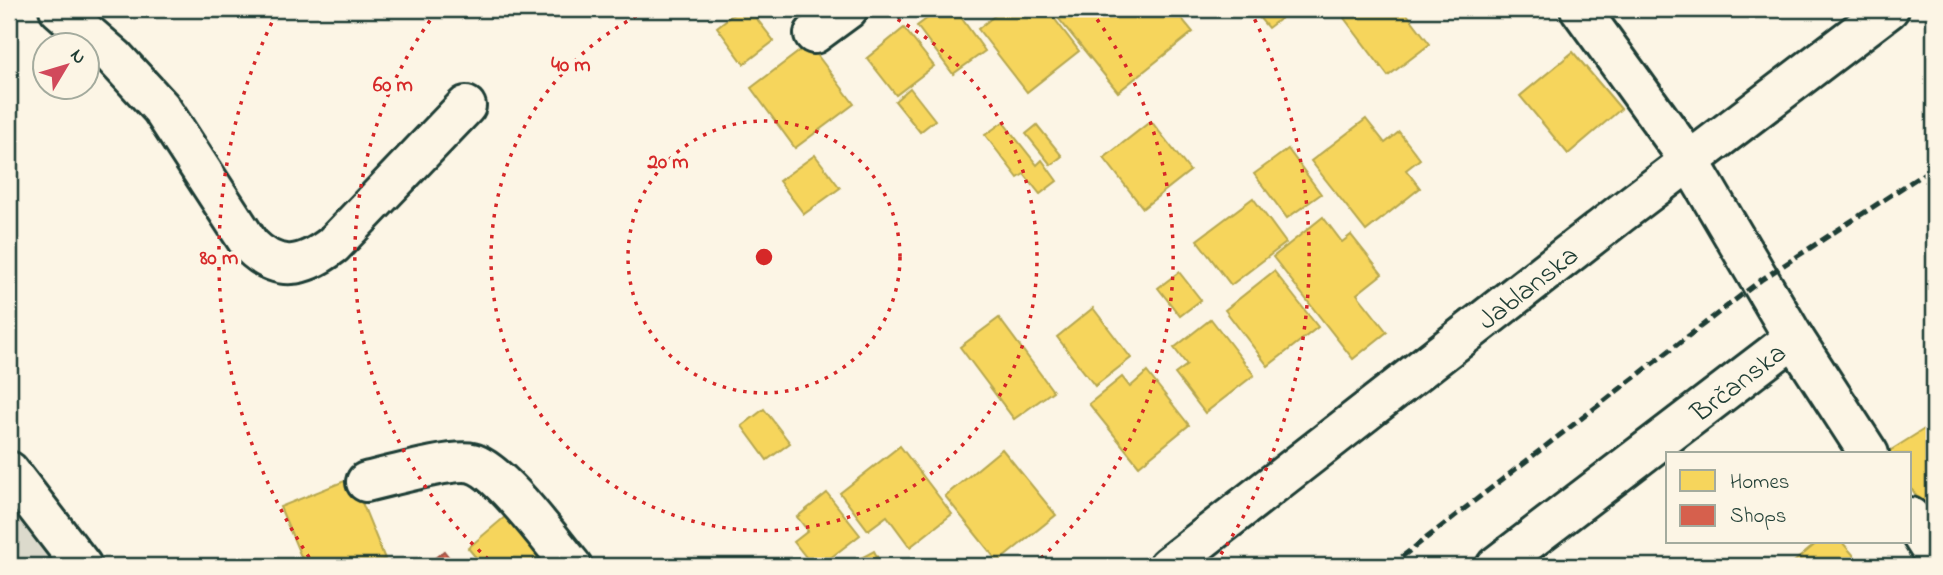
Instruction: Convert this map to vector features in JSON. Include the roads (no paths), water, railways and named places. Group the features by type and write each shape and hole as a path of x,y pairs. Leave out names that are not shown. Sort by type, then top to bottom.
{"street":[{"path":"59,9 114,57 160,108 250,245 277,264 310,259 333,245 466,106"},
{"path":"814,34 848,9"},
{"name":"Brčanska","path":"1496,566 1794,338 1689,160 1580,9"},
{"name":"Jablanska","path":"1168,566 1689,160 1889,9"},
{"path":"1794,338 1868,452"},
{"path":"366,482 453,462 471,463 492,472 572,566"},
{"path":"9,471 82,566"},
{"path":"1912,520 1934,555"}],"railway":[{"path":"1390,566 1761,280 1934,167"}]}
